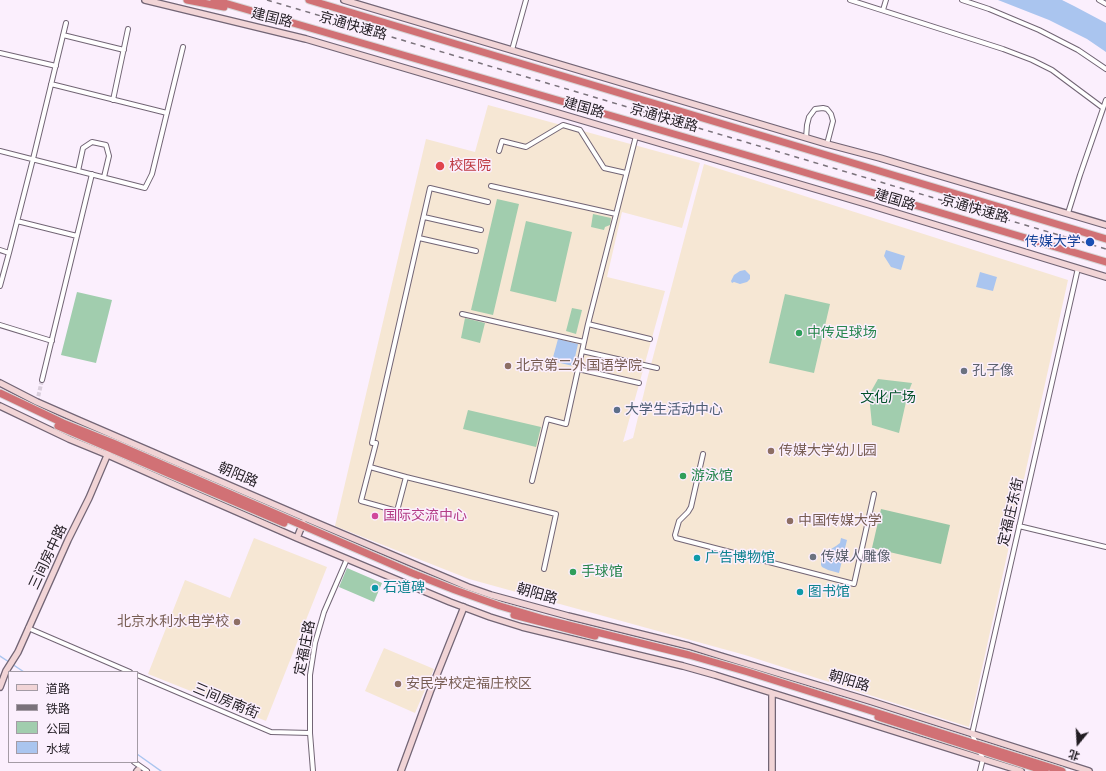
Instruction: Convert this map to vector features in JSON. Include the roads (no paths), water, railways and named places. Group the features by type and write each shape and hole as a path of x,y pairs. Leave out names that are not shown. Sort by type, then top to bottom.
{"highway":[{"path":"187,0 278,18"},
{"name":"京通快速路","path":"214,0 1106,262"},
{"name":"京通快速路","path":"309,0 1106,239"},
{"name":"朝阳路","path":"0,393 112,446"},
{"name":"朝阳路","path":"0,398 61,427 112,446 302,524 412,573 455,590 500,606 689,655 770,679 978,747 1045,771"},
{"name":"朝阳路","path":"978,747 1062,771"}],"street":[{"name":"建国路","path":"145,0 306,39 870,205 1106,277"},
{"path":"344,0 806,138 880,158 1106,225"},
{"path":"512,50 526,0"},
{"path":"850,0 1032,60 1052,70 1103,108"},
{"path":"884,10 886,0"},
{"path":"962,0 1039,30 1078,50 1106,69"},
{"path":"1099,0 1106,4"},
{"path":"0,286 34,159 66,23"},
{"path":"113,100 128,29"},
{"path":"63,35 124,50"},
{"path":"0,151 145,188 152,174 183,47"},
{"path":"0,53 56,66"},
{"path":"51,84 166,113"},
{"path":"1068,213 1106,100"},
{"path":"806,138 809,117 815,109 827,109 833,120 827,144"},
{"path":"499,151 502,141 526,147 563,125 580,130 604,168 626,173"},
{"path":"532,481 547,419 566,424 588,324 636,136"},
{"path":"78,171 83,148 92,142 106,145 109,156 104,178"},
{"path":"42,380 92,174"},
{"path":"491,186 616,214"},
{"path":"406,477 397,511 361,501 376,444 372,443 430,188 488,202"},
{"path":"424,217 481,230"},
{"path":"17,221 77,236"},
{"path":"419,238 476,251"},
{"path":"0,250 9,253"},
{"name":"定福庄东街","path":"972,734 1078,268"},
{"path":"462,314 584,342"},
{"path":"588,324 650,339"},
{"path":"0,325 52,341"},
{"path":"582,352 657,368"},
{"path":"578,369 639,383"},
{"name":"朝阳路","path":"0,383 37,402 171,483 464,608 522,627 683,666 1021,771"},
{"name":"朝阳路","path":"0,406 69,439 112,446"},
{"name":"三间房中路","path":"0,687 16,656 112,446"},
{"path":"704,454 691,507 679,521 675,535 676,538 854,584 874,494"},
{"path":"370,467 556,514 544,568"},
{"path":"297,538 302,524"},
{"name":"朝阳路","path":"302,524 492,595 568,616 681,644 1089,771"},
{"path":"1019,526 1106,547"},
{"name":"定福庄路","path":"313,771 310,733 310,675 315,643 324,612 348,559"},
{"path":"401,771 430,692 464,608"},
{"path":"28,628 128,671"},
{"name":"三间房南街","path":"138,675 271,732 310,733"},
{"path":"772,693 772,771"},
{"path":"972,734 983,759 980,771"},
{"path":"135,763 147,771"}],"water":[{"path":"998,0 1062,0 1106,23 1106,52 1087,39 1049,20"},
{"path":"886,250 905,256 901,270 891,267 884,256"},
{"path":"745,270 750,275 750,279 747,282 740,284 734,282 732,283 731,281 734,275"},
{"path":"980,272 997,277 993,291 976,287"},
{"path":"558,339 578,344 573,366 552,361"},
{"path":"841,538 847,540 839,573 822,567 821,559 826,552 840,543"}],"waterway":[{"path":"0,656 9,662"},
{"path":"12,664 22,671"},
{"path":"138,755 161,771"}],"tunnel":[{"path":"37,402 42,380"}],"railway":[{"path":"267,0 1106,249"}],"place":[{"name":"校医院","path":"440,166"},
{"name":"传媒大学","path":"1090,242"},
{"name":"中传足球场","path":"799,333"},
{"name":"北京第二外国语学院","path":"508,366"},
{"name":"孔子像","path":"964,371"},
{"name":"大学生活动中心","path":"617,410"},
{"name":"传媒大学幼儿园","path":"771,451"},
{"name":"游泳馆","path":"683,476"},
{"name":"国际交流中心","path":"375,516"},
{"name":"中国传媒大学","path":"790,521"},
{"name":"传媒人雕像","path":"813,557"},
{"name":"广告博物馆","path":"697,558"},
{"name":"手球馆","path":"573,572"},
{"name":"石道碑","path":"375,588"},
{"name":"图书馆","path":"800,592"},
{"name":"北京水利水电学校","path":"237,622"},
{"name":"安民学校定福庄校区","path":"398,684"}],"park label":[{"name":"文化广场","path":"888,398"}]}
